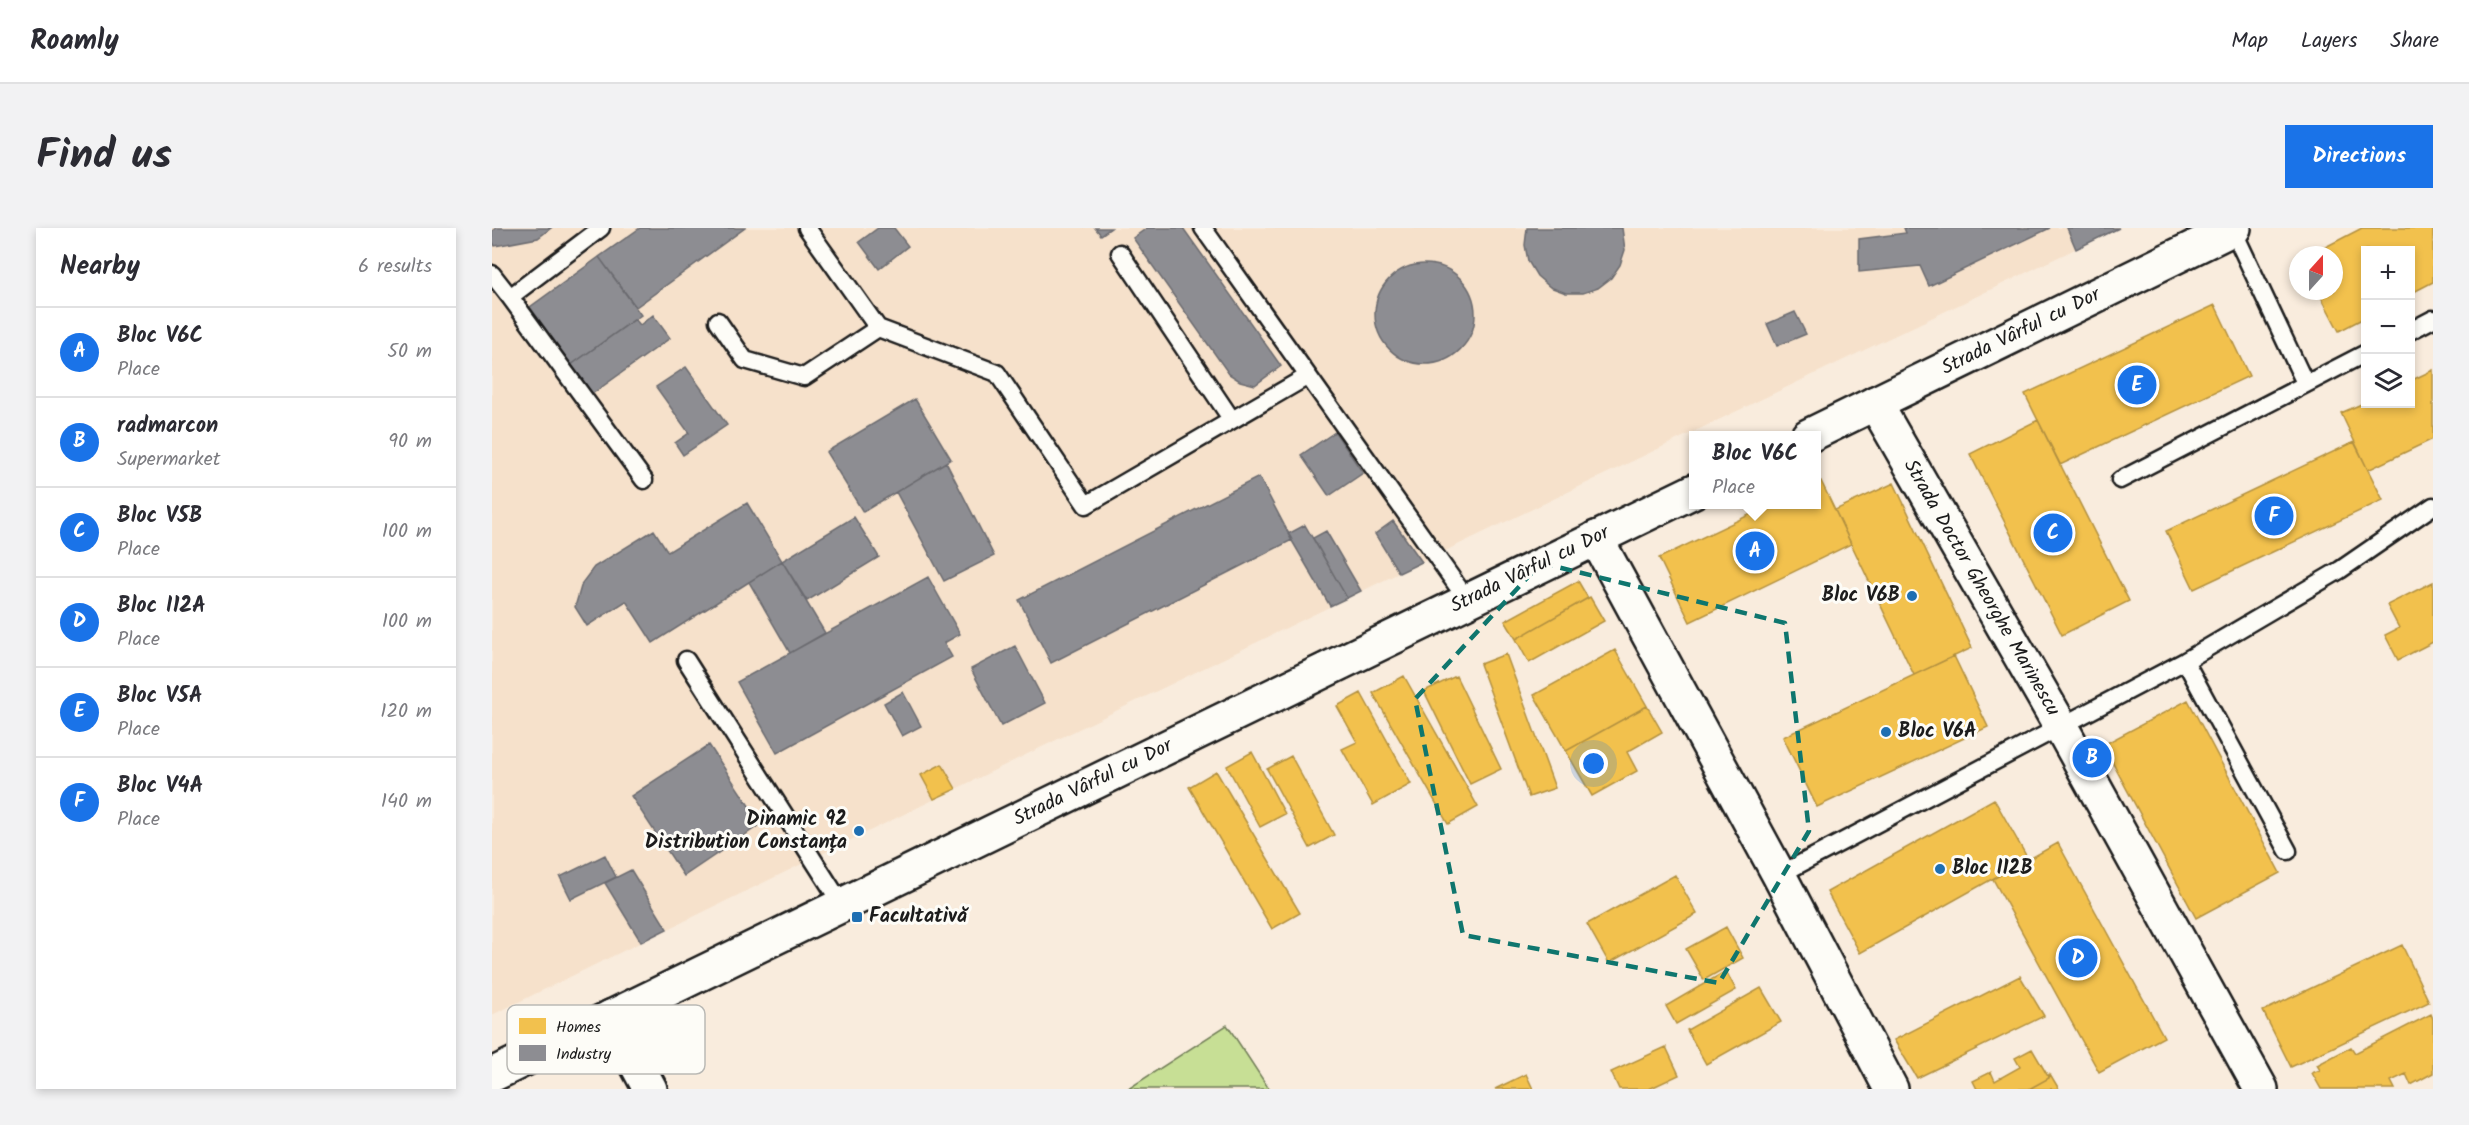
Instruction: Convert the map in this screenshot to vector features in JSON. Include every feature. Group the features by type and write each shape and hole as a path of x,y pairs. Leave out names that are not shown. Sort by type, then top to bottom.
{"street":[{"name":"Strada Vârful cu Dor","path":"1816,431 2233,228"},
{"name":"Strada Doctor Gheorghe Marinescu","path":"1875,403 2060,725 2261,1089"},
{"name":"Strada Vârful cu Dor","path":"636,1005 1689,493"},
{"path":"1596,538 1779,875 1891,1089"},
{"name":"Strada Vârful cu Dor","path":"492,1075 507,1068"},
{"path":"642,1074 650,1089"}],"lane":[{"path":"510,297 601,228"},
{"path":"807,228 878,328 997,374 1086,505 1308,376"},
{"path":"1203,228 1468,601"},
{"path":"2233,228 2306,383"},
{"path":"1120,253 1232,420"},
{"path":"492,274 644,480"},
{"path":"2415,328 2433,319"},
{"path":"718,321 745,360 804,377 878,328"},
{"path":"2120,480 2364,354"},
{"path":"1779,875 2185,661 2340,570 2433,506"},
{"path":"686,660 842,905"},
{"path":"2185,661 2288,851"}],"highlighted area":[{"path":"1541,563 1785,623 1809,831 1719,983 1463,935 1415,699"}],"shaded area":[{"path":"492,228 2119,228 1695,431 1689,431 1689,434 513,1005 507,1005 507,1008 492,1015"}],"green space":[{"path":"1227,1025 1269,1089 1128,1089"}],"building: Homes":[{"path":"2362,228 2433,228 2433,282 2415,291 2415,246 2361,246 2361,320 2339,331 2323,300 2343,300 2343,246 2327,246"},
{"path":"2215,305 2249,376 2060,465 2025,394"},
{"path":"2433,370 2433,439 2368,470 2341,413 2361,404 2361,408 2415,408 2415,379"},
{"path":"2038,420 2129,601 2062,635 1970,454"},
{"path":"2354,442 2383,500 2194,589 2166,531"},
{"path":"1821,481 1851,544 1690,622 1659,558 1762,509 1821,509"},
{"name":"Bloc V6B","path":"1894,483 1972,648 1914,675 1835,510"},
{"path":"1578,581 1588,598 1516,639 1505,621"},
{"path":"2433,582 2433,642 2398,660 2385,635 2399,628 2387,605"},
{"path":"1590,597 1604,621 1529,663 1516,639"},
{"path":"1615,650 1647,706 1566,751 1534,695"},
{"path":"1506,654 1555,788 1529,797 1480,664"},
{"name":"Bloc V6A","path":"1954,656 1988,727 1817,807 1783,737"},
{"path":"1404,676 1478,807 1448,824 1373,693"},
{"path":"1456,676 1501,769 1470,784 1424,691"},
{"path":"1361,693 1411,784 1373,805 1342,749 1357,742 1337,706"},
{"path":"2188,700 2280,873 2196,918 2103,745"},
{"path":"1647,706 1662,732 1627,752 1637,771 1592,796 1566,751"},
{"path":"1252,752 1285,814 1260,827 1227,766"},
{"path":"1291,756 1334,835 1310,848 1267,769"},
{"path":"942,764 956,789 934,799 921,775"},
{"path":"1216,771 1300,913 1272,929 1189,787"},
{"name":"Bloc I12B","path":"1994,799 2028,859 1860,953 1827,892"},
{"path":"2058,843 2164,1037 2099,1072 1993,879"},
{"path":"1675,875 1697,914 1609,963 1587,924"},
{"path":"1726,927 1743,958 1704,980 1686,949"},
{"path":"2402,945 2429,1002 2291,1067 2263,1011"},
{"path":"1726,971 1736,990 1676,1024 1666,1006"},
{"path":"2020,976 2044,1016 1917,1078 1894,1040"},
{"path":"1761,988 1781,1022 1706,1064 1687,1030"},
{"path":"2431,1014 2433,1019 2433,1073 2411,1085 2406,1074 2391,1081 2395,1089 2321,1089 2312,1073 2320,1070 2317,1065 2351,1047 2355,1053"},
{"path":"1666,1047 1679,1075 1649,1089 1619,1089 1611,1072"},
{"path":"2032,1049 2049,1078 2029,1089 1977,1089 1973,1081 1991,1072 1995,1081 2020,1067 2015,1058"},
{"path":"1526,1074 1533,1089 1495,1089"},
{"path":"2050,1074 2059,1089 2029,1089 2049,1078"}],"building: Industry":[{"path":"496,228 551,228 538,238 495,246 492,241 492,231"},
{"path":"640,228 745,228 636,307 599,257"},
{"path":"878,228 894,228 908,246 879,269 859,242"},
{"path":"1095,228 1111,228 1101,235"},
{"path":"1147,228 1183,228 1281,366 1255,385 1240,381 1229,374 1133,238"},
{"path":"1527,228 1622,228 1625,250 1620,265 1611,278 1598,288 1583,293 1566,293 1550,287 1537,276 1528,261 1525,245"},
{"path":"1904,228 2050,228 1929,286 1920,266 1859,272 1859,239 1906,233"},
{"path":"2067,228 2119,228 2076,249"},
{"path":"599,257 641,315 571,365 530,307"},
{"path":"1425,264 1444,268 1460,279 1471,295 1475,314 1471,333 1460,349 1444,360 1425,364 1406,360 1390,349 1379,333 1375,314 1379,295 1390,279 1406,268"},
{"path":"1795,312 1806,334 1777,346 1767,324"},
{"path":"653,315 670,338 592,394 571,365 635,319 640,325"},
{"path":"686,367 727,425 683,455 675,443 689,433 656,387"},
{"path":"915,399 951,459 863,512 826,452"},
{"path":"1335,432 1363,473 1329,496 1301,455"},
{"path":"946,462 994,556 944,581 896,492"},
{"path":"1259,477 1292,540 1051,663 1019,600"},
{"path":"747,503 782,561 653,643 626,601 587,626 575,607 582,583 594,567 654,530 668,552"},
{"path":"854,517 879,557 807,601 782,561"},
{"path":"1393,521 1422,562 1399,573 1375,534"},
{"path":"1305,525 1347,598 1330,606 1288,534"},
{"path":"1326,531 1361,591 1347,598 1313,538"},
{"path":"782,561 825,633 790,653 749,582"},
{"path":"928,577 960,634 944,643 952,657 777,753 737,682"},
{"path":"1015,646 1045,703 1001,726 971,669"},
{"path":"903,692 921,726 902,736 884,703"},
{"path":"709,745 761,824 684,876 631,796"},
{"path":"605,855 616,877 571,899 560,877"},
{"path":"631,870 667,929 641,942 605,883"}],"place":[{"name":"Bloc V5A","path":"2137,385"},
{"name":"Bloc V4A","path":"2274,516"},
{"name":"Bloc V5B","path":"2053,533"},
{"name":"Bloc V6C","path":"1755,551"},
{"name":"Bloc V6B","path":"1912,596"},
{"name":"Bloc V6A","path":"1886,732"},
{"name":"radmarcon","path":"2092,758"},
{"name":"Dinamic 92 Distribution Constanța","path":"859,831"},
{"name":"Bloc I12B","path":"1940,869"},
{"name":"Facultativă","path":"857,917"},
{"name":"Bloc I12A","path":"2078,958"}]}
